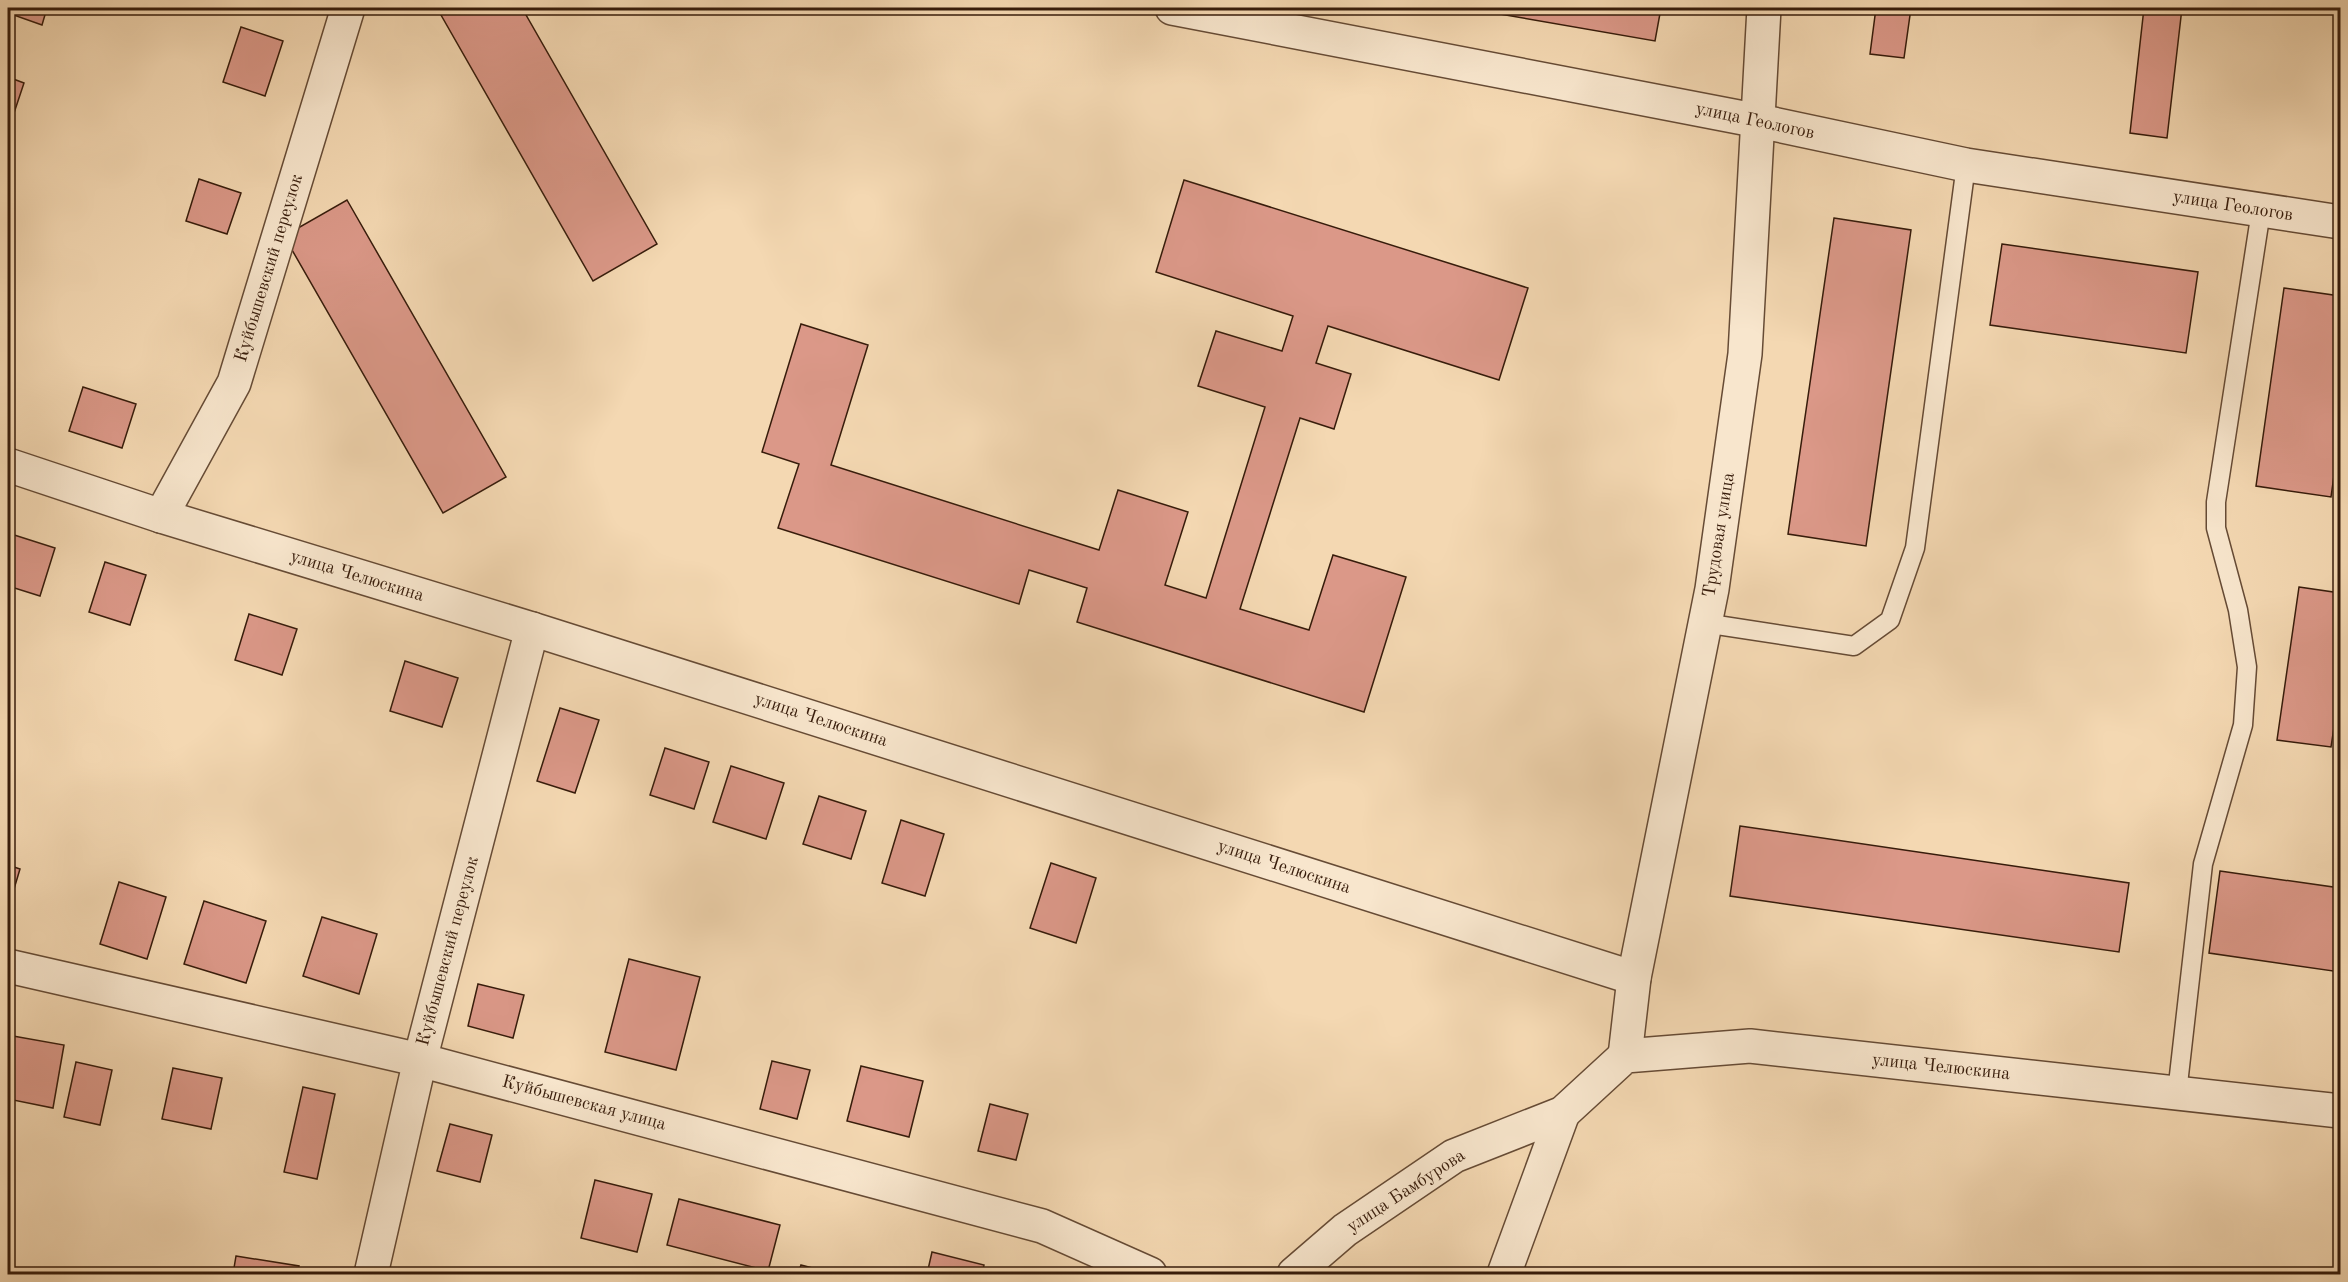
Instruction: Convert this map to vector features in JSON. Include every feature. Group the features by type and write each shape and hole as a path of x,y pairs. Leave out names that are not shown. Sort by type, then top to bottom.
{"street":[{"name":"Куйбышевский переулок","path":"161,516 234,383 348,8"},
{"name":"улица Геологов","path":"1172,8 1759,121 1966,165 2340,222"},
{"name":"Трудовая улица","path":"1624,1056 1634,978 1712,589 1745,354 1764,8"},
{"name":"улица Челюскина","path":"8,465 161,516 532,629 1634,978"},
{"name":"Куйбышевский переулок","path":"371,1275 420,1060 532,629"},
{"name":"Куйбышевская улица","path":"8,966 420,1060 1042,1226 1150,1275"},
{"name":"улица Челюскина","path":"1624,1056 1750,1046 2340,1111"},
{"path":"1504,1275 1563,1113 1624,1056"},
{"name":"улица Бамбурова","path":"1294,1275 1345,1230 1454,1156 1563,1113"}],"lane":[{"path":"1704,623 1854,646 1890,620 1915,548 1966,165"},
{"path":"2177,1093 2203,864 2243,725 2247,667 2238,610 2216,528 2216,502 2262,211"}],"building":[{"path":"8,8 47,8 42,25 8,13"},
{"path":"437,8 522,8 657,244 593,281"},
{"path":"1465,8 1661,8 1655,41"},
{"path":"1876,8 1911,8 1904,58 1870,54"},
{"path":"2144,8 2182,8 2167,138 2130,133"},
{"path":"241,27 283,41 265,96 223,82"},
{"path":"8,77 24,83 10,125 8,124"},
{"path":"199,179 241,193 227,234 186,221"},
{"path":"1184,180 1528,288 1499,380 1328,326 1316,363 1351,374 1334,429 1300,418 1240,609 1309,630 1333,555 1406,577 1364,712 1077,622 1087,588 1029,570 1019,604 778,528 799,464 762,452 801,324 868,345 831,465 1099,550 1118,490 1188,512 1165,585 1206,598 1265,407 1198,386 1216,331 1282,351 1293,316 1156,272"},
{"path":"347,200 506,477 443,513 284,236"},
{"path":"1834,218 1911,230 1866,546 1788,534"},
{"path":"2002,244 2198,272 2186,353 1990,325"},
{"path":"2284,288 2340,296 2340,432 2331,497 2256,486"},
{"path":"83,387 136,404 122,448 69,431"},
{"path":"8,533 55,548 40,596 8,586"},
{"path":"105,562 146,575 130,625 89,612"},
{"path":"2299,587 2340,593 2340,715 2336,714 2331,747 2277,740"},
{"path":"249,614 297,629 282,675 235,660"},
{"path":"405,661 458,678 442,727 390,711"},
{"path":"560,708 599,720 575,793 537,781"},
{"path":"665,748 709,762 694,809 650,795"},
{"path":"731,766 784,783 766,839 713,822"},
{"path":"819,796 866,811 851,859 803,844"},
{"path":"901,820 944,834 925,896 882,883"},
{"path":"1740,826 2129,883 2119,952 1730,896"},
{"path":"1051,863 1096,878 1076,943 1030,928"},
{"path":"8,865 20,869 8,909"},
{"path":"2220,871 2340,888 2340,972 2209,953"},
{"path":"119,882 166,897 147,959 100,944"},
{"path":"204,901 266,921 246,983 184,964"},
{"path":"322,917 377,934 359,994 303,976"},
{"path":"629,959 700,977 676,1070 605,1052"},
{"path":"478,984 524,995 513,1038 468,1026"},
{"path":"13,1036 64,1045 53,1108 8,1099 8,1065"},
{"path":"772,1061 810,1070 797,1119 760,1109"},
{"path":"76,1062 112,1070 100,1125 64,1117"},
{"path":"861,1066 923,1081 909,1137 847,1121"},
{"path":"173,1068 222,1078 211,1129 162,1119"},
{"path":"303,1087 335,1094 317,1179 284,1172"},
{"path":"990,1104 1028,1114 1016,1160 978,1151"},
{"path":"450,1124 492,1135 480,1182 437,1171"},
{"path":"595,1180 652,1194 637,1252 581,1238"},
{"path":"679,1199 780,1225 768,1271 667,1245"},
{"path":"932,1252 984,1265 982,1274 927,1274"},
{"path":"236,1256 299,1266 298,1274 233,1274"},
{"path":"801,1265 836,1274 798,1274"}]}
